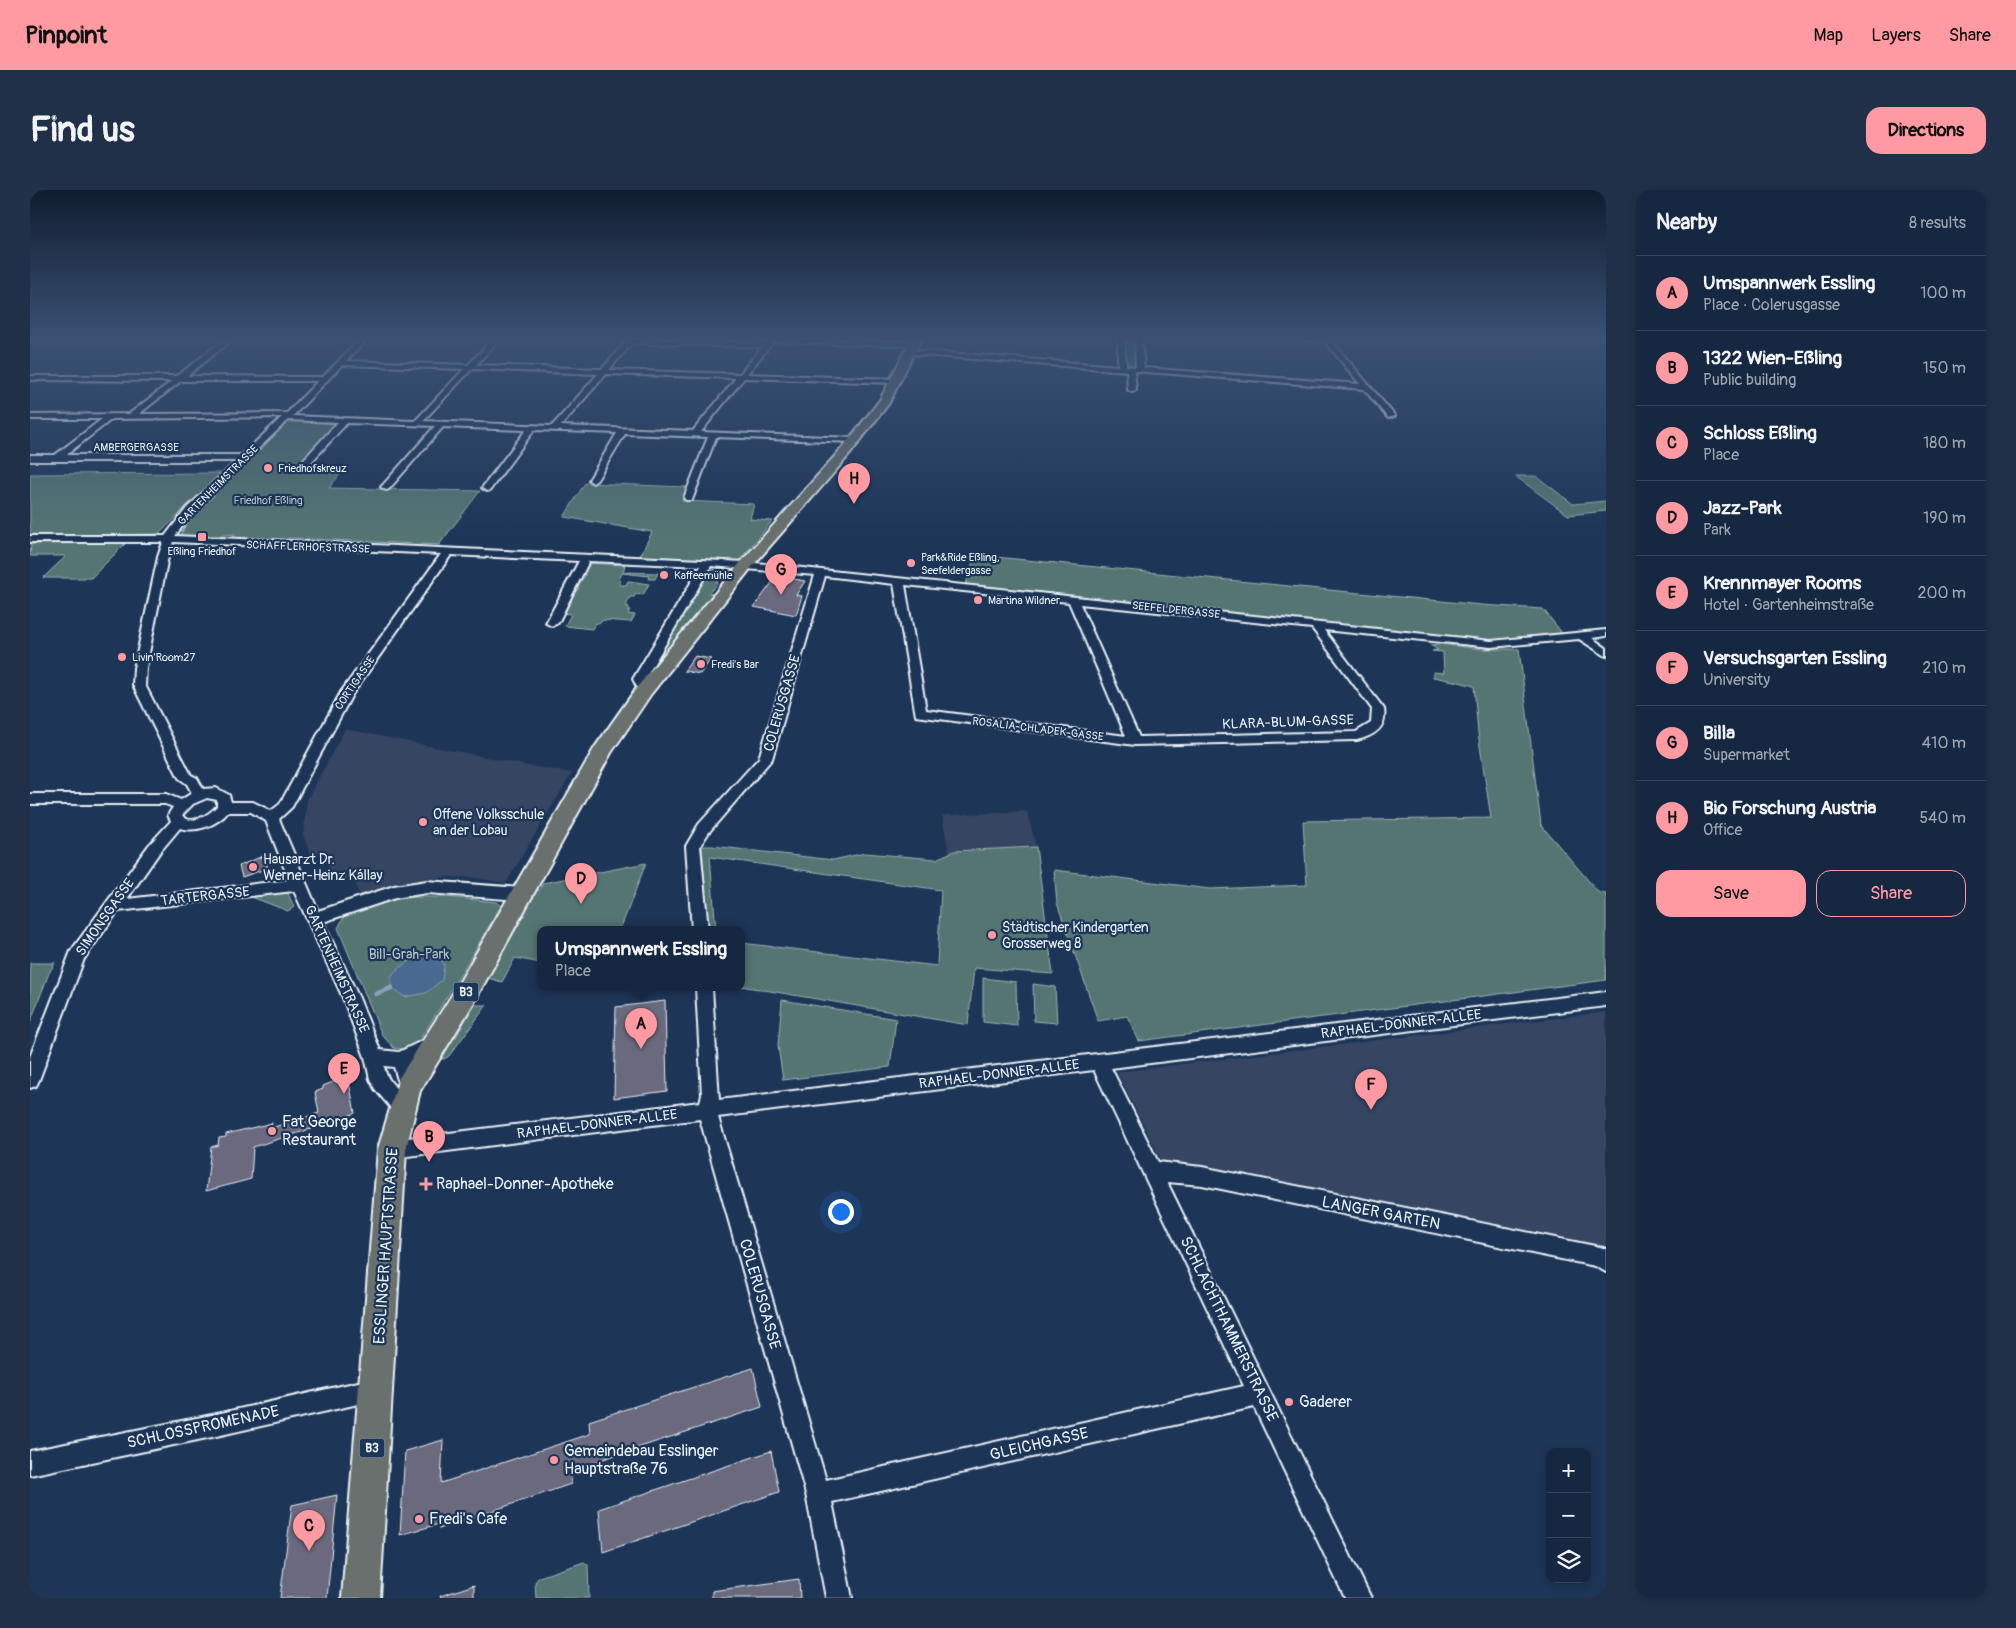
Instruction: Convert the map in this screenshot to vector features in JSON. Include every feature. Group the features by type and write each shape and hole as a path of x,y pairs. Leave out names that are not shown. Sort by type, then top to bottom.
{"main road":[{"name":"ESSLINGER HAUPTSTRASSE","path":"361,1598 392,1149 405,1098 602,752 644,690 746,565 855,440 882,405"}],"street":[{"path":"131,416 145,405"},
{"name":"GARTENHEIMSTRASSE","path":"200,795 192,781 186,778 139,685 140,668 168,539 190,510 299,405"},
{"path":"417,423 434,405"},
{"path":"556,428 576,405"},
{"path":"696,434 719,405"},
{"path":"1382,405 1391,416"},
{"path":"57,458 111,416"},
{"path":"30,417 287,417 855,440"},
{"path":"301,468 345,420"},
{"path":"386,487 441,424"},
{"path":"487,488 532,427"},
{"path":"593,480 622,430"},
{"path":"689,498 713,434"},
{"name":"AMBERGERGASSE","path":"30,458 243,458"},
{"name":"SCHAFFLERHOFSTRASSE","path":"30,539 168,539 746,565"},
{"name":"CORTIGASSE","path":"272,818 285,807 347,692 448,553"},
{"path":"552,622 585,558"},
{"path":"644,690 639,679 707,564"},
{"name":"SEEFELDERGASSE","path":"746,565 1491,644 1606,633"},
{"name":"COLERUSGASSE","path":"700,926 693,846 704,828 765,759 821,572"},
{"name":"ROSALIA-CHLADEK-GASSE","path":"899,580 920,713 1135,741"},
{"path":"1073,599 1135,741"},
{"name":"KLARA-BLUM-GASSE","path":"1135,741 1356,736 1370,731 1377,726 1380,717 1378,709 1316,626"},
{"path":"1582,636 1606,653"},
{"name":"GARTENHEIMSTRASSE","path":"178,822 175,816 183,803 183,785 186,778"},
{"path":"30,799 166,799 183,803 200,795 216,794 224,798 224,807 212,819 197,824 184,825 178,822"},
{"path":"224,807 252,807 272,818"},
{"name":"GARTENHEIMSTRASSE","path":"272,818 298,884 316,918 351,998 374,1057 376,1073 381,1083 405,1098"},
{"name":"SIMONSGASSE","path":"30,1080 77,956 154,849 178,822"},
{"name":"TARTERGASSE","path":"112,906 280,888 298,884"},
{"path":"316,918 394,892 427,887 521,894"},
{"name":"COLERUSGASSE","path":"704,991 711,1095 708,1110 710,1126 818,1494 839,1598"},
{"name":"RAPHAEL-DONNER-ALLEE","path":"392,1149 1606,999"},
{"path":"374,1057 399,1060 422,1051 436,1042"},
{"path":"399,1060 406,1070 405,1098"},
{"name":"SCHLACHTHAMMERSTRASSE","path":"1099,1061 1358,1598"},
{"name":"LANGER GARTEN","path":"1153,1172 1211,1178 1600,1257 1606,1262"},
{"name":"SCHLOSSPROMENADE","path":"30,1463 212,1426 376,1389"},
{"name":"GLEICHGASSE","path":"818,1494 859,1483 1260,1394"}],"shaded area":[{"name":"Offene Volksschule an der Lobau","path":"345,729 572,773 506,883 475,878 446,877 386,886 360,895 353,879 335,879 322,854 311,859 303,834 307,800"},
{"name":"Städtischer Kindergarten Grosserweg 8","path":"1027,811 1037,850 1041,883 952,871 942,815"},
{"path":"438,954 444,966 442,980 426,993 405,997 391,988 391,976 401,966 418,957"},
{"path":"1606,1012 1606,1249 1162,1162 1117,1072"}],"green space":[{"name":"Friedhof Eßling","path":"289,421 338,423 295,470 341,473 329,488 480,491 439,545 288,538 286,541 233,538 235,534 205,537 180,536 192,514 205,504"},
{"path":"221,473 159,534 30,536 30,474"},
{"path":"1515,476 1536,476 1573,504 1606,501 1606,511 1568,515"},
{"path":"585,483 686,487 682,501 754,504 750,519 772,521 739,561 640,556 652,532 564,517"},
{"path":"126,543 91,578 43,578 66,556 30,556 31,544"},
{"path":"975,555 1481,605 1543,609 1562,633 1492,640 966,584"},
{"path":"586,563 625,565 623,572 658,573 655,579 648,579 649,576 622,573 619,585 626,585 628,581 649,584 643,595 636,594 634,597 630,597 626,606 630,609 628,614 635,615 631,622 603,620 600,623 596,623 592,629 565,626 571,614 561,613 566,603 571,603 572,600 567,600 572,590 578,590 579,588 574,587 578,578 584,578 585,575 580,575"},
{"path":"713,569 733,571 716,582 718,583 709,593 712,594 712,600 706,609 643,680 707,571"},
{"path":"1439,644 1482,649 1519,649 1541,825 1599,893 1606,894 1606,980 1139,1041 1127,1016 1098,1021 1057,903 1054,870 1210,889 1307,885 1303,821 1491,818 1478,733 1474,686 1433,677 1433,672 1444,673 1443,652 1432,651 1438,650 1430,645"},
{"path":"702,846 833,860 865,853 936,859 954,851 1036,847 1053,974 974,968 968,1025 745,987 745,943 937,966 941,890 710,857 716,926 708,926"},
{"path":"646,863 622,926 537,926 537,962 515,958 502,982 488,978 536,890 540,890 543,883"},
{"path":"286,889 294,907 288,911 249,896"},
{"name":"Bill-Grah-Park","path":"402,897 446,897 496,902 501,906 419,1041 404,1049 394,1048 382,1035 338,928 345,915"},
{"path":"30,963 55,963 49,973 30,1023"},
{"path":"983,978 1016,982 1017,1026 983,1022"},
{"path":"1033,984 1055,987 1057,1023 1034,1021"},
{"path":"782,1000 896,1019 890,1067 783,1080 778,1046"},
{"path":"474,1005 487,1005 449,1056 444,1059 438,1059 447,1043 456,1037"},
{"path":"584,1562 588,1565 589,1598 536,1598 535,1582 539,1577"}],"building":[{"path":"777,576 805,581 796,595 802,596 796,615 754,607"},
{"name":"Fredi's Bar","path":"695,656 711,659 700,674 684,671"},
{"name":"Hausarzt Dr. Werner-Heinz Kállay","path":"263,856 268,868 242,877 239,866"},
{"path":"665,1001 667,1091 614,1098 616,1007"},
{"name":"Fat George Restaurant","path":"348,1076 355,1113 330,1123 253,1147 251,1179 206,1191 211,1147 218,1145 219,1138 226,1137 226,1134 272,1123 271,1128 319,1113 315,1092 323,1089 323,1086"},
{"name":"Gemeindebau Esslinger Hauptstraße 76","path":"753,1368 762,1407 570,1470 571,1484 439,1529 439,1524 400,1535 405,1451 443,1440 441,1483 590,1434 589,1421"},
{"name":"Gemeindebau Esslinger Hauptstraße 76","path":"771,1451 779,1492 603,1552 599,1509"},
{"path":"337,1495 327,1598 280,1598 292,1505"},
{"path":"799,1579 800,1598 712,1598 712,1591"},
{"path":"474,1585 474,1598 441,1598 440,1596"}],"waterway":[{"path":"376,994 391,988"}],"place":[{"name":"Friedhofskreuz","path":"268,468"},
{"name":"Bio Forschung Austria","path":"854,504"},
{"name":"Eßling Friedhof","path":"202,537"},
{"name":"Park&Ride Eßling, Seefeldergasse","path":"911,563"},
{"name":"Kaffeemühle","path":"664,575"},
{"name":"Billa","path":"781,595"},
{"name":"Martina Wildner","path":"978,600"},
{"name":"Livin'Room27","path":"122,657"},
{"name":"Fredi's Bar","path":"701,664"},
{"name":"Offene Volksschule an der Lobau","path":"423,822"},
{"name":"Hausarzt Dr. Werner-Heinz Kállay","path":"253,867"},
{"name":"Jazz-Park","path":"581,904"},
{"name":"Städtischer Kindergarten Grosserweg 8","path":"992,935"},
{"name":"Umspannwerk Essling","path":"641,1049"},
{"name":"Krennmayer Rooms","path":"344,1094"},
{"name":"Versuchsgarten Essling","path":"1371,1110"},
{"name":"Fat George Restaurant","path":"272,1131"},
{"name":"1322 Wien-Eßling","path":"429,1162"},
{"name":"Raphael-Donner-Apotheke","path":"426,1184"},
{"name":"Gaderer","path":"1289,1402"},
{"name":"Gemeindebau Esslinger Hauptstraße 76","path":"554,1460"},
{"name":"Fredi's Cafe","path":"419,1519"},
{"name":"Schloss Eßling","path":"309,1551"}]}
